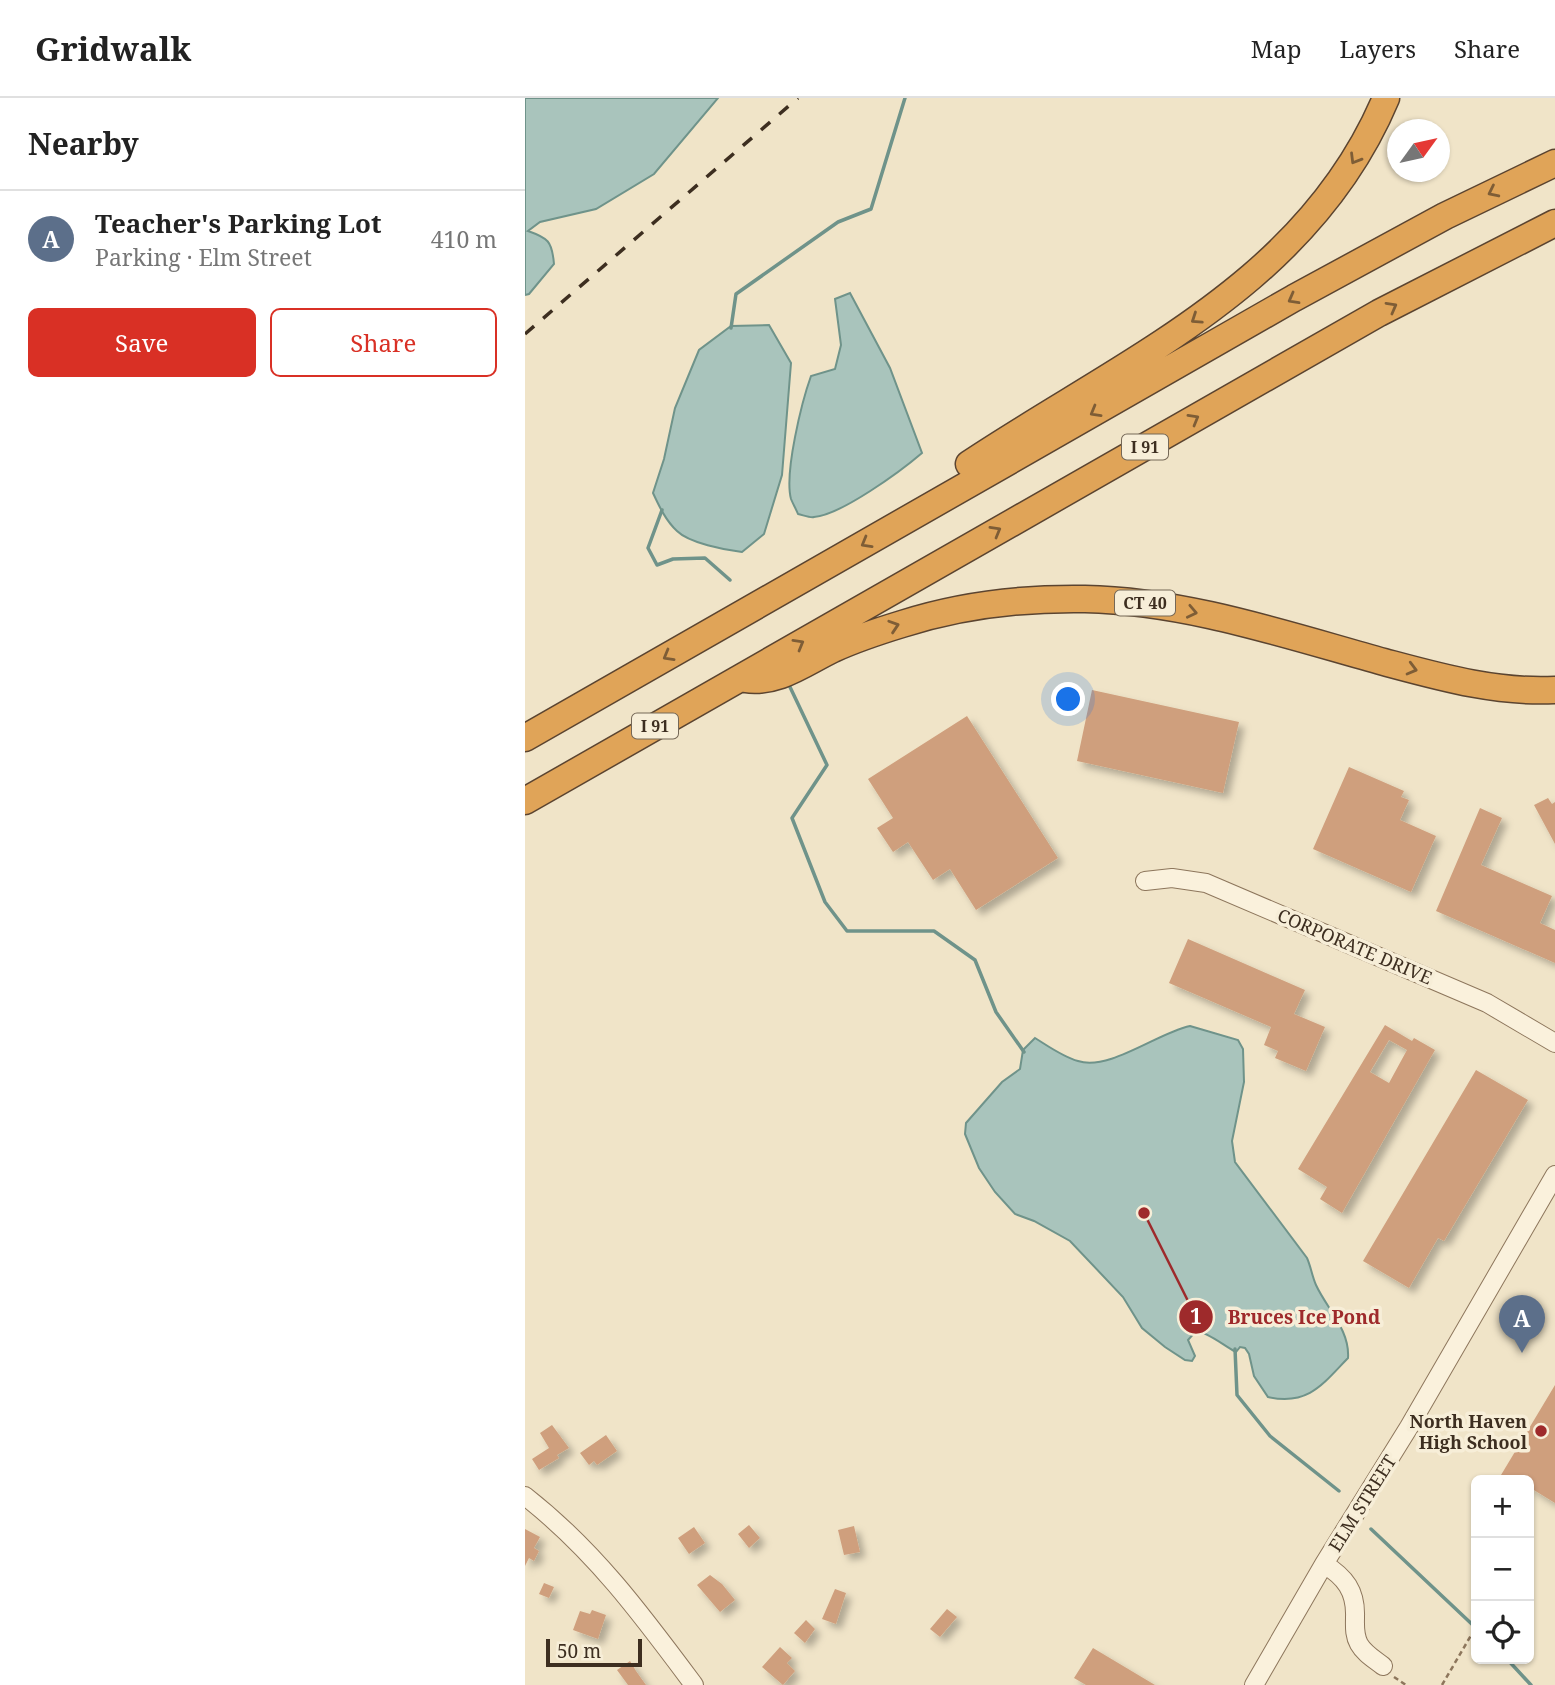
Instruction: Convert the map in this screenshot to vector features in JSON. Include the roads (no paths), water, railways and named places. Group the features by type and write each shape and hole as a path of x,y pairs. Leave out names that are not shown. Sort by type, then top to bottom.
{"highway":[{"path":"925,509 966,466 1170,337 1269,263 1304,228 1337,187 1361,149 1386,98"},
{"path":"525,738 1294,298 1445,216 1555,163"},
{"name":"I 91","path":"525,801 1367,320 1555,223"},
{"name":"CT 40","path":"740,678 776,678 864,637 946,612 1026,601 1084,599 1134,602 1198,613 1467,683 1512,689 1555,690"}],"street":[{"name":"CORPORATE DRIVE","path":"1145,881 1172,878 1206,883 1487,1003 1555,1043"},
{"name":"ELM STREET","path":"1254,1685 1324,1564 1409,1427 1555,1175"},
{"path":"525,1496 570,1533 603,1568 641,1613 694,1685"},
{"path":"1324,1564 1344,1579 1351,1589 1355,1602 1357,1639 1364,1651 1383,1666"}],"water":[{"path":"525,98 718,98 654,174 596,209 540,222 528,231 548,242 554,264 529,294 525,295"},
{"path":"850,293 890,368 922,453 855,501 826,514 808,517 798,514 789,487 795,437 811,376 835,369 841,345 835,299"},
{"path":"769,325 791,363 782,475 764,534 742,552 726,550 690,539 677,531 666,518 653,493 664,459 675,408 699,350 731,326"},
{"path":"1190,1026 1238,1040 1243,1049 1244,1082 1232,1141 1235,1162 1307,1258 1316,1285 1342,1329 1348,1348 1348,1358 1322,1384 1314,1391 1294,1398 1268,1397 1254,1376 1245,1348 1240,1347 1236,1352 1196,1331 1188,1340 1195,1356 1192,1361 1185,1360 1165,1347 1142,1328 1123,1297 1070,1241 1015,1214 995,1192 979,1168 965,1134 966,1123 1002,1082 1020,1069 1023,1050 1035,1038 1067,1057 1091,1063 1119,1056"}],"waterway":[{"path":"731,328 736,294 838,222 871,209 905,98"},
{"path":"662,510 648,548 657,565 673,559 705,558 730,580"},
{"path":"790,687 827,765 792,818 825,902 847,931 934,931 975,960 996,1012 1024,1052"},
{"path":"1235,1349 1237,1395 1270,1436 1339,1491"},
{"path":"1371,1529 1471,1623"},
{"path":"1512,1664 1531,1685"}],"railway":[{"path":"525,334 798,98"}],"place":[{"name":"Bruces Ice Pond","path":"1144,1213"},
{"name":"Teacher's Parking Lot","path":"1522,1353"},
{"name":"North Haven High School","path":"1541,1431"}]}
